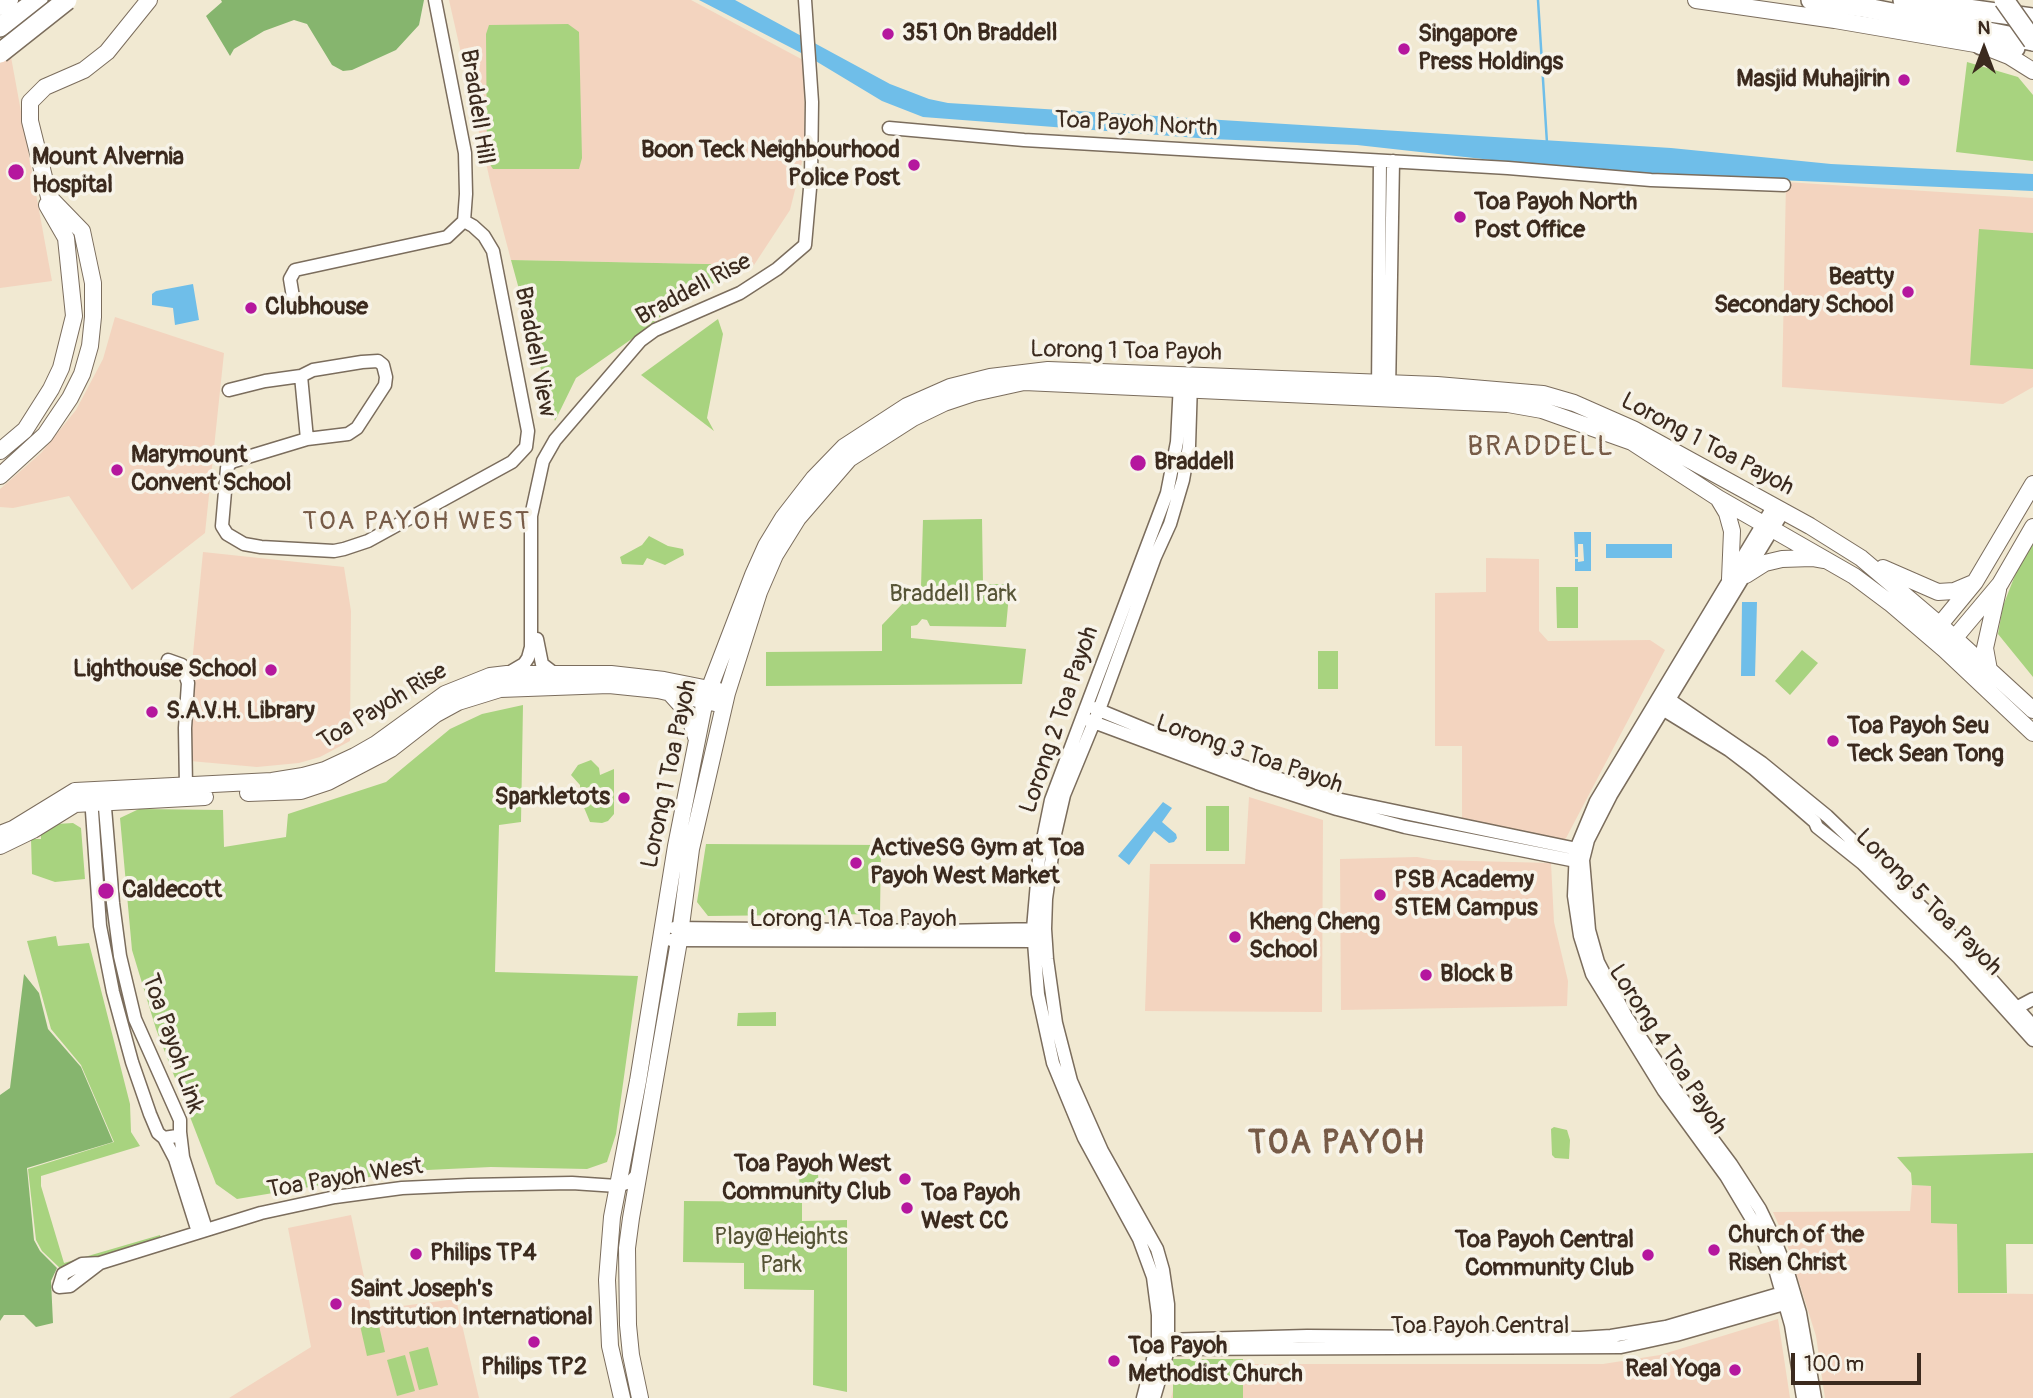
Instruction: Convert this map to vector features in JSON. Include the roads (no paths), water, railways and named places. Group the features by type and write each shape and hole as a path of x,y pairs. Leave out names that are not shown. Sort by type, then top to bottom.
{"highway":[{"path":"0,27 38,0"},
{"path":"0,53 67,0"},
{"path":"1811,0 1863,7 2033,41"},
{"path":"1903,0 2033,28"},
{"path":"2004,0 2033,41"},
{"path":"1925,4 2033,18"},
{"path":"1981,45 2033,50"}],"main road":[{"path":"0,7 10,0"},
{"path":"0,451 24,430 51,389 61,368 74,316 66,238 44,199 24,122 24,102 37,81 80,61 98,49 138,0"},
{"path":"0,476 43,437 70,398 82,374 90,346 93,317 93,283 82,231 50,198 30,121 30,102 45,87 84,70 107,52 149,0"},
{"path":"1696,0 1981,45 2010,56 2033,71"},
{"name":"Lorong 1 Toa Payoh","path":"622,1398 610,1346 607,1280 614,1181 646,999 662,933 696,737 707,694 757,565 783,517 814,478 844,447 950,387 1020,372 1048,370 1186,383 1384,391 1511,390 1542,394 1574,403 1633,429 1861,558 1935,631"},
{"name":"Lorong 1 Toa Payoh","path":"1384,391 1542,410 1632,442 1718,498 1871,588 1935,631"},
{"name":"Lorong 1 Toa Payoh","path":"640,1398 628,1325 627,1248 680,934 691,849 725,699 759,592 775,555 798,518 849,459 910,412"},
{"path":"2033,484 1975,582 1935,631 2033,733"},
{"path":"1718,498 1727,513 1731,531 1730,579"},
{"path":"1950,644 2000,584 2033,527"},
{"path":"1746,575 1765,563 1782,559 1812,558 1829,562"},
{"path":"1861,558 1938,592 1954,591 1975,582"},
{"path":"1989,670 1985,648 2000,584"},
{"path":"1950,644 1989,670 2033,710"},
{"path":"696,737 688,713 666,686 693,677 718,664"},
{"name":"Toa Payoh Rise","path":"157,794 186,787 272,781 325,770 376,744 445,694 472,681 508,674 611,674 725,699"},
{"name":"Toa Payoh Rise","path":"0,834 13,829 75,791 98,796 278,793 301,790 348,772 391,749 436,714 484,692 513,687 666,686"},
{"name":"Toa Payoh Rise","path":"0,846 33,830 75,804 98,796"},
{"path":"612,1217 621,1213 631,1218"}],"street":[{"name":"Braddell Hill","path":"435,0 465,153 464,221"},
{"name":"Braddell Rise","path":"805,0 812,34"},
{"name":"Braddell Rise","path":"508,674 524,664 531,647 531,516 547,468 561,444 613,380 659,336 747,296 811,251 818,186 813,0"},
{"name":"Toa Payoh North","path":"889,128 1024,140 1508,167 1651,180 1784,185"},
{"path":"1384,391 1387,161"},
{"path":"295,309 290,279 295,270 447,237 464,221"},
{"name":"Braddell View","path":"301,376 313,370 378,361 383,365 386,377 385,385 357,428 348,434 307,439 241,457 228,465 222,526 227,534 244,544 334,551 344,549 368,541 512,462 526,447 528,431 493,251 484,236 464,221"},
{"path":"229,390 301,376 307,439"},
{"name":"Lorong 2 Toa Payoh","path":"1154,1398 1163,1345 1156,1291 1148,1259 1088,1147 1053,1063 1038,994 1039,935 1064,795 1090,714 1170,524 1183,480 1189,446 1186,383"},
{"name":"Braddell Rise","path":"536,502 537,647 542,664 555,674"},
{"name":"Lorong 4 Toa Payoh","path":"1662,702 1730,579 1778,509"},
{"name":"Lorong 4 Toa Payoh","path":"1768,526 1746,575 1605,784 1579,856 1577,922 1592,974 1664,1091 1736,1191 1760,1233 1789,1297 1815,1398"},
{"path":"168,660 182,665 188,683 185,728 186,787"},
{"name":"Lorong 5 Toa Payoh","path":"1662,702 1822,821 1959,943 2016,1008 2032,1022"},
{"name":"Lorong 3 Toa Payoh","path":"1090,714 1277,789 1337,809 1407,820 1579,856"},
{"name":"Toa Payoh Link","path":"98,796 96,878 100,926 116,1002 132,1062 150,1114 158,1133 164,1138 175,1159 202,1231"},
{"name":"Toa Payoh Link","path":"98,796 120,956 135,1019 180,1120 183,1157 202,1231"},
{"name":"Lorong 5 Toa Payoh","path":"1822,821 1959,958 2033,1040"},
{"name":"Lorong 1A Toa Payoh","path":"662,933 1039,935"},
{"path":"2016,1008 2033,999"},
{"name":"Toa Payoh Link","path":"164,1138 173,1138 180,1132"},
{"path":"614,1181 630,1182 639,1173"},
{"name":"Toa Payoh West","path":"100,1262 305,1203 402,1188 614,1181"},
{"name":"Lorong 4 Toa Payoh","path":"1789,1297 1803,1398"},
{"name":"Toa Payoh Central","path":"1163,1345 1621,1347 1667,1337 1789,1297"},
{"name":"Lorong 2 Toa Payoh","path":"1143,1398 1163,1345"}],"water":[{"path":"699,0 735,0 890,84 929,99 948,103 1671,148 1831,164 2033,174 2033,191 1662,175 1357,145 1211,139 923,117 882,101 809,57"},
{"path":"193,284 199,320 175,325 173,308 152,305 152,294 156,291"},
{"path":"1574,532 1591,532 1591,571 1575,571 1575,559 1578,559 1578,562 1584,561 1583,544 1578,544 1578,557 1575,557"},
{"path":"1606,544 1672,544 1672,558 1606,558"},
{"path":"1742,602 1757,602 1755,676 1741,676"},
{"path":"1163,802 1172,808 1162,822 1177,838 1169,843 1154,831 1129,865 1118,856"}],"waterway":[{"path":"1538,0 1547,143"}],"place":[{"name":"351 On Braddell","path":"888,34"},
{"name":"Singapore Press Holdings","path":"1404,49"},
{"name":"Masjid Muhajirin","path":"1904,80"},
{"name":"Boon Teck Neighbourhood Police Post","path":"914,165"},
{"name":"Mount Alvernia Hospital","path":"16,172"},
{"name":"Toa Payoh North Post Office","path":"1460,217"},
{"name":"Beatty Secondary School","path":"1908,292"},
{"name":"Clubhouse","path":"251,308"},
{"name":"Braddell","path":"1138,463"},
{"name":"Marymount Convent School","path":"117,470"},
{"name":"Lighthouse School","path":"271,670"},
{"name":"S.A.V.H. Library","path":"152,712"},
{"name":"Toa Payoh Seu Teck Sean Tong","path":"1833,741"},
{"name":"Sparkletots","path":"624,798"},
{"name":"ActiveSG Gym at Toa Payoh West Market","path":"856,863"},
{"name":"Caldecott","path":"106,891"},
{"name":"PSB Academy STEM Campus","path":"1380,895"},
{"name":"Kheng Cheng School","path":"1235,937"},
{"name":"Block B","path":"1426,975"},
{"name":"Toa Payoh West Community Club","path":"905,1179"},
{"name":"Toa Payoh West CC","path":"907,1208"},
{"name":"Church of the Risen Christ","path":"1714,1250"},
{"name":"Philips TP4","path":"416,1254"},
{"name":"Toa Payoh Central Community Club","path":"1648,1255"},
{"name":"Saint Joseph's Institution International","path":"336,1304"},
{"name":"Philips TP2","path":"534,1342"},
{"name":"Toa Payoh Methodist Church","path":"1114,1361"},
{"name":"Real Yoga","path":"1735,1370"}],"district":[{"name":"BRADDELL","path":"1541,448"},
{"name":"TOA PAYOH WEST","path":"417,522"},
{"name":"TOA PAYOH","path":"1337,1145"}],"park label":[{"name":"Braddell Park","path":"953,595"},
{"name":"Play@Heights Park","path":"781,1252"}]}
